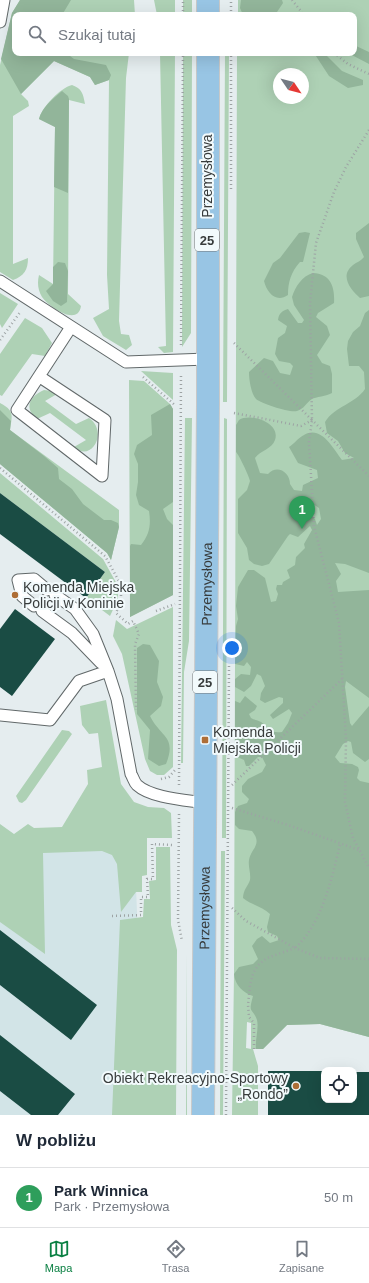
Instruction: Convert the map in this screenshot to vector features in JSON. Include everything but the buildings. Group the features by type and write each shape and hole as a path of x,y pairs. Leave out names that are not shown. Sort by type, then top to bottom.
{"main road":[{"path":"208,0 208,12"},
{"name":"Przemysłowa","path":"203,1115 208,56"}],"lane":[{"path":"0,22 4,1"},
{"path":"0,281 126,362 207,359"},
{"path":"40,376 104,420 102,476 17,410 71,328"},
{"path":"108,671 90,649 72,633 22,596 18,580 34,579 75,609 93,634 108,671 117,699 131,774 136,785 146,791 204,803"},
{"path":"0,715 50,720 79,681 108,671"}],"path":[{"path":"183,0 183,12"},
{"path":"231,0 231,12"},
{"path":"292,0 302,12"},
{"path":"182,56 178,920 182,942"},
{"path":"338,56 348,64 369,74"},
{"path":"369,130 346,167 334,192 316,243 310,303 312,420 309,442 314,526 340,623 346,739 345,802 354,838 369,868"},
{"path":"0,340 26,297"},
{"path":"234,343 369,476"},
{"path":"234,413 300,426 312,420"},
{"path":"0,468 105,556 121,585 121,601 116,613 128,624 133,622 139,634 136,644 136,714"},
{"path":"156,611 175,604"},
{"path":"232,786 342,679"},
{"path":"156,779 169,777 175,770"},
{"path":"232,808 288,825 359,850"},
{"path":"112,916 141,915 141,897 148,897 147,879 153,879 152,844 173,845"},
{"path":"254,1049 254,1023 250,1017 248,1005 253,974 258,965 267,958 295,948 302,942 319,912 329,887 340,844"},
{"path":"365,862 369,860"},
{"path":"232,908 252,924 295,948 320,958 369,959"}],"shaded area":[{"path":"134,836 145,1115 0,1115 0,837"}],"green space":[{"path":"20,0 134,0 135,12 13,12"},
{"path":"20,0 71,0 64,12 13,12"},
{"path":"154,0 175,0 175,12 156,12"},
{"path":"183,0 192,0 192,12 183,12"},
{"path":"238,0 369,0 369,1037 320,1024 287,1025 263,1049 253,1049 258,1066 258,1115 232,1115 234,974 237,56 357,56 357,12 238,12","holes":["247,1022 251,1023 251,1049 246,1048"]},
{"path":"241,0 282,0 283,3 277,12 242,12 240,8"},
{"path":"12,13 12,56 129,56 126,78 119,321 121,334 129,335 132,345 126,350 103,336 93,318 109,309 107,275 109,80 95,85 90,77 54,61 21,94 28,101 29,106 13,116 13,264 28,258 28,262 25,272 20,277 13,280 0,272 0,65"},
{"path":"12,13 12,56 70,56 74,59 106,65 111,75 109,80 95,85 90,77 54,61 21,94 1,59"},
{"path":"357,46 369,52 369,64 354,56 357,56"},
{"path":"160,56 175,56 173,352 164,353 158,347 166,346"},
{"path":"183,56 192,56 191,333 182,347"},
{"path":"225,56 229,56 227,402 223,402"},
{"path":"316,56 327,56 342,71 363,80 363,85 348,88 329,76"},
{"path":"72,85 82,92 85,104 69,100 68,294 81,306 79,312 75,315 69,315 51,306 42,297 38,286 39,275 53,284 55,127 39,119 44,109 52,99 62,90"},
{"path":"62,91 68,96 69,99 68,193 54,187 55,127 39,119 45,107"},
{"path":"369,223 369,296 360,298 350,287 347,274 353,265 364,257 356,239 356,233"},
{"path":"299,233 310,233 303,262 300,262 292,273 289,281 288,295 280,298 273,296 267,289 264,281 273,263 280,258"},
{"path":"58,262 65,263 68,271 67,302 61,306 53,301 46,291 53,284 53,267"},
{"path":"313,273 324,276 328,279 331,282 334,292 334,303 318,313 316,317 327,326 330,335 317,355 322,363 330,366 332,374 332,393 312,399 297,411 288,411 270,406 256,399 249,379 249,372 264,358 273,361 280,373 290,375 293,366 290,363 279,361 275,354 278,338 285,333 287,326 278,320 278,318 281,313 288,309 298,323 302,323 304,320 294,305 292,297 300,282 309,274"},
{"path":"0,293 18,304 2,328 0,324"},
{"path":"369,310 369,573 345,564 335,563 341,574 336,581 338,592 369,590 369,698 346,681 345,687 350,723 352,726 369,706 369,759 365,762 353,753 351,742 348,741 343,744 335,757 340,763 352,764 358,767 359,770 357,778 360,781 369,783 369,1037 320,1024 287,1025 263,1049 256,1049 257,1020 251,1010 253,996 240,988 236,982 234,974 239,967 253,964 258,959 252,946 257,939 262,936 270,943 279,940 277,936 268,932 267,927 270,914 264,909 243,898 250,880 249,860 256,840 252,831 239,829 235,825 235,812 238,806 247,803 249,799 242,792 242,786 248,779 262,772 266,765 262,757 258,757 249,766 246,766 244,760 235,756 235,737 239,729 235,727 235,701 240,703 245,696 257,706 255,710 249,714 251,718 261,722 270,730 275,732 282,732 292,713 289,709 273,719 270,715 283,703 283,698 279,697 265,703 260,700 261,693 265,686 261,676 257,674 251,686 244,692 235,687 235,679 241,674 250,675 251,667 247,662 244,666 235,664 236,626 238,619 236,606 238,587 248,570 254,570 265,578 271,602 276,601 278,594 276,589 277,585 282,585 283,582 290,578 287,570 295,565 296,557 305,548 304,544 312,530 310,526 298,537 290,534 269,564 262,566 254,564 249,560 247,548 238,533 238,499 247,490 250,481 236,452 236,425 239,420 250,418 263,421 273,428 276,434 274,443 255,458 260,473 268,474 275,470 282,471 288,476 290,484 294,490 302,491 303,485 318,478 317,470 298,463 289,447 304,435 316,433 321,435 331,444 342,460 354,458 345,453 338,441 327,433 325,422 334,412 356,398 365,389 364,372 359,366 349,366 347,349 348,341 353,332 360,326 365,313","holes":["307,500 319,508 321,519 317,525 315,519 304,508"]},
{"path":"25,318 42,328 52,343 45,356 32,354 2,396 0,395 0,354"},
{"path":"141,371 173,373 173,400"},
{"path":"129,380 144,381 170,404 173,409 173,595 130,617"},
{"path":"44,390 57,394 45,401 76,424 89,418 95,424 98,438 91,449 80,451 74,447 86,440 50,413 37,419 33,415 29,407 30,403 35,396"},
{"path":"0,403 10,411 10,430 119,510 119,527 111,560 107,553 0,464"},
{"path":"170,404 173,409 173,502 163,509 167,519 173,525 173,595 130,617 130,546 131,544 141,545 148,533 150,520 149,511 139,505 136,495 138,464 134,454 137,445 152,435 151,415"},
{"path":"0,410 11,421 10,430 58,468 59,479 72,489 83,504 104,520 111,520 118,523 119,527 111,560 107,553 0,464"},
{"path":"185,418 192,418 189,641 184,672 183,763 181,763"},
{"path":"224,418 227,419 226,838 222,838"},
{"path":"0,473 103,559 118,586 118,599 110,616 86,598 105,572 0,493"},
{"path":"173,607 173,767 164,775 157,775 150,771 145,759 122,654 113,636 116,620 127,629"},
{"path":"143,644 150,645 159,661 157,682 163,697 161,706 150,716 169,742 170,748 166,764 159,766 148,759 150,730 137,714 137,648"},
{"path":"106,700 121,784 134,802 148,807 164,808 171,813 172,838 147,838 147,875 142,876 142,892 136,892 121,912 117,864 112,855 102,851 43,853 45,954 0,922 0,824 14,834 28,824 34,828 62,827 88,784 87,770 102,767 98,733 89,734 82,725 80,706"},
{"path":"62,730 69,731 72,734 26,800 22,803 19,802 16,796"},
{"path":"156,847 170,847 171,925 177,950 176,1115 112,1115 120,920 143,917 144,899 150,899 149,881 156,880"},
{"path":"221,851 225,851 223,1115 220,1115"},
{"path":"187,953 187,1115 186,1115"}],"place":[{"name":"Park Winnica","path":"302,529"},
{"name":"Komenda Miejska Policji w Koninie","path":"15,595"},
{"name":"Komenda Miejska Policji","path":"205,740"},
{"name":"Obiekt Rekreacyjno-Sportowy „Rondo”","path":"296,1086"}]}
